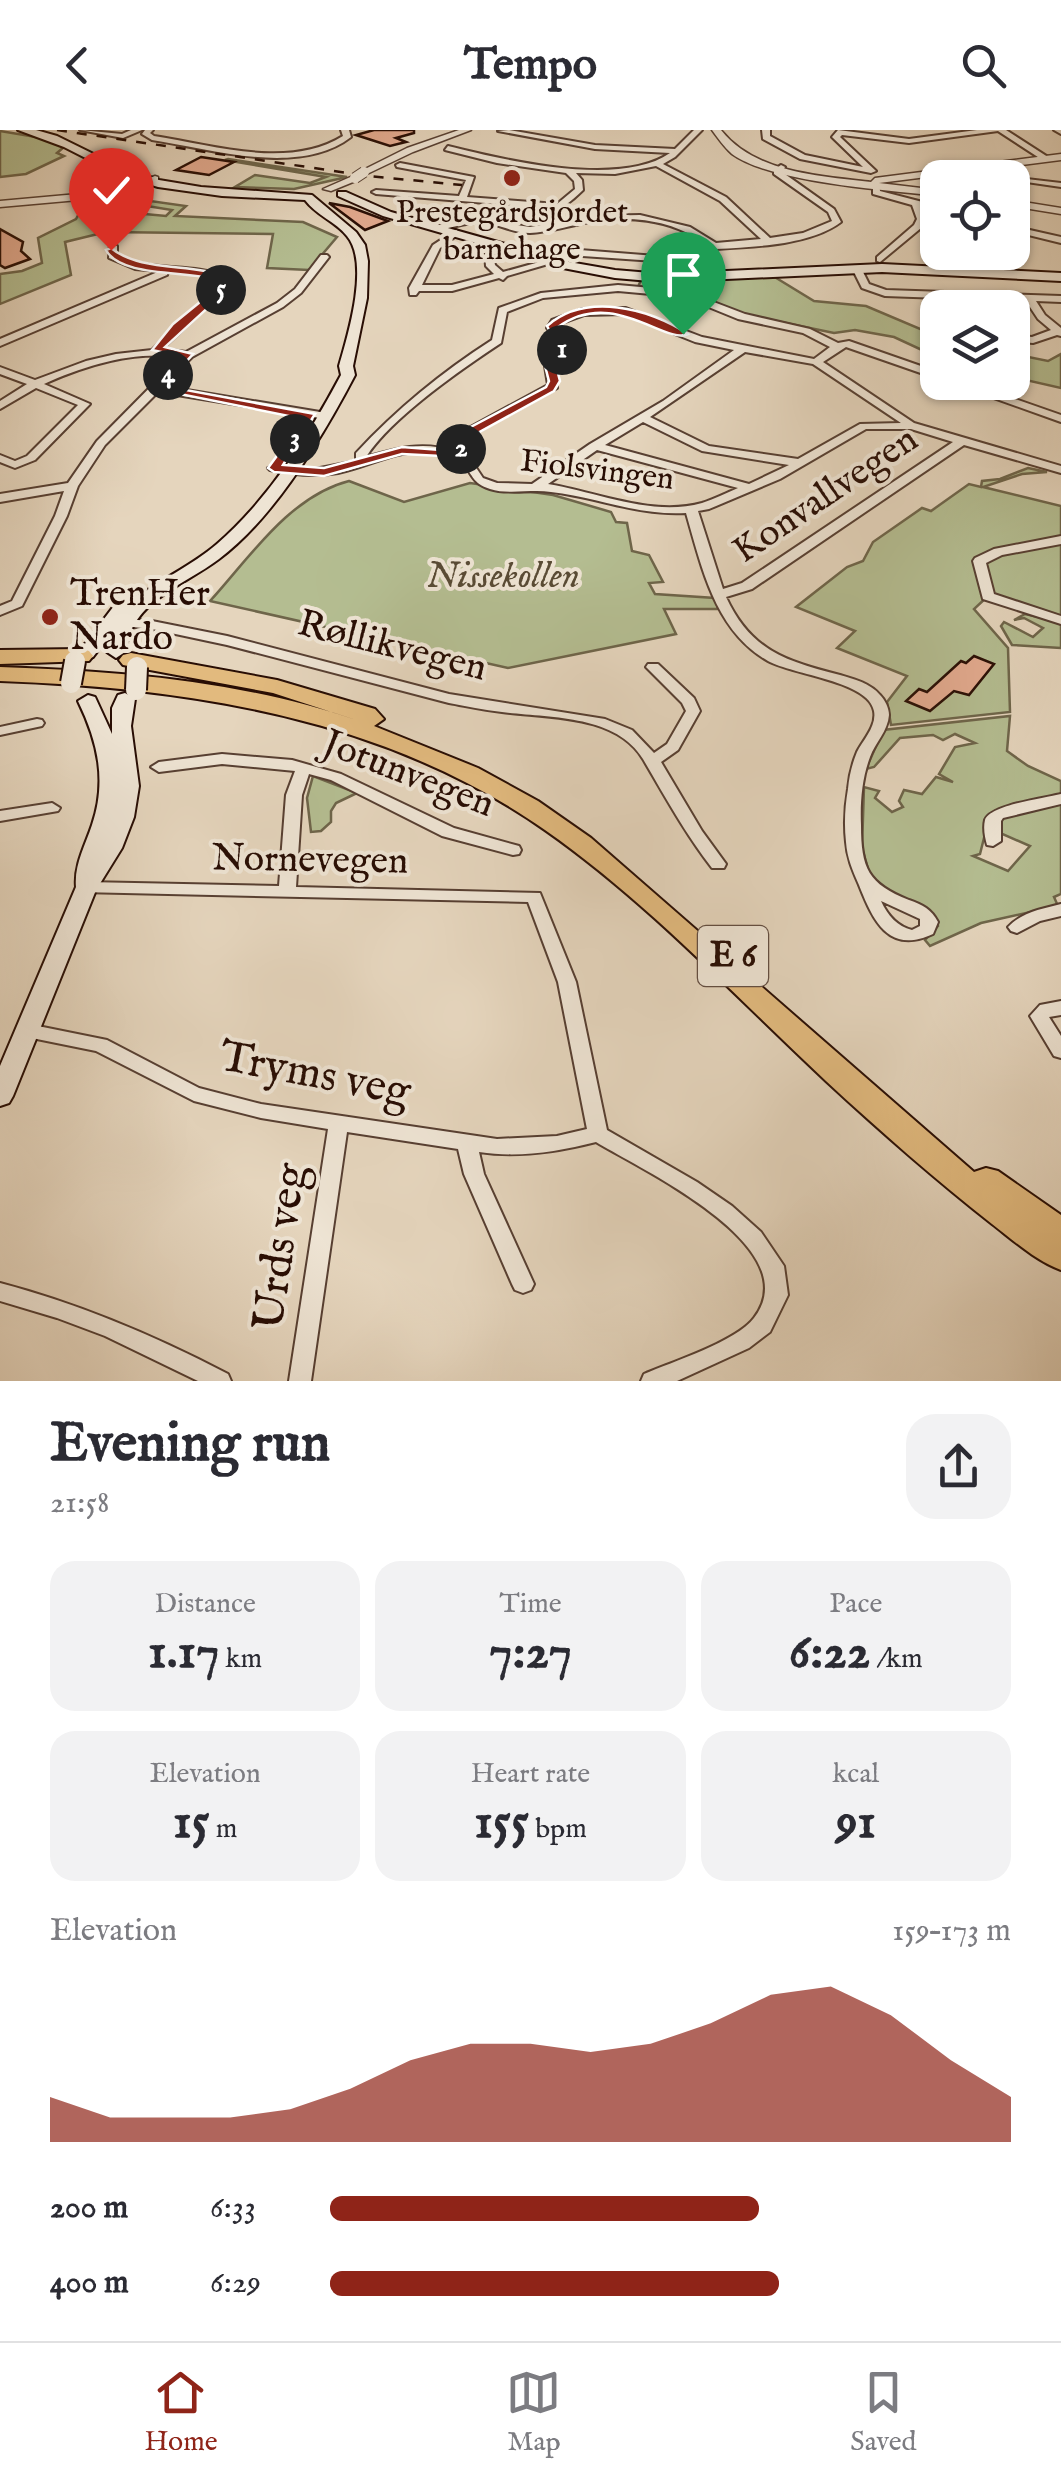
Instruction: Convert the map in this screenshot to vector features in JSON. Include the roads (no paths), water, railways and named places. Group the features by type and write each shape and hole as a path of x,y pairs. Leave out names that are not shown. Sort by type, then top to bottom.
{"highway":[{"path":"0,657 81,657"},
{"name":"E 6","path":"128,659 290,690 366,714 372,727"},
{"name":"E 6","path":"0,666 154,675 282,699 438,746 505,780 602,843 664,894 957,1158 1061,1234"},
{"name":"E 6","path":"0,674 176,688 372,727 462,770 558,826 650,901 958,1180 1061,1256"},
{"path":"0,684 77,691"},
{"name":"E 6","path":"131,695 167,696 347,732 372,727"}],"main road":[{"path":"23,130 66,142 143,178 214,192 356,201 456,234 608,273 669,276 857,268 1061,277"},
{"path":"310,196 334,198"},
{"path":"0,1096 86,888 103,867 127,800 128,765 119,722 131,695 123,623 141,603 216,553 348,375 346,366 360,308 361,251 334,198"},
{"path":"86,888 86,871 106,818 112,766 102,728 77,691 70,673 128,600 195,558 281,469"},
{"path":"81,657 128,659"},
{"path":"77,691 107,704 131,695"}],"street":[{"path":"84,130 124,136 138,130"},
{"path":"149,130 146,134 152,138 284,155 332,147 348,137 344,130"},
{"path":"334,198 356,177 410,150 467,130"},
{"path":"448,148 489,159 568,170 612,170 656,163 698,130"},
{"path":"716,130 738,153 781,167 920,189"},
{"path":"766,130 766,137 793,154 874,180 920,174"},
{"path":"827,130 909,140 998,130 1047,159"},
{"path":"502,131 595,147 676,150"},
{"path":"840,133 874,180 876,192 920,204"},
{"path":"951,133 961,146"},
{"path":"1030,161 1061,157"},
{"path":"656,163 723,199 766,239"},
{"path":"400,165 470,179 472,182 462,198"},
{"path":"558,256 567,252 660,259 670,250 827,228 838,218 777,172 781,167"},
{"path":"437,228 457,222 538,217 562,207 579,190 578,180 568,170"},
{"path":"0,204 127,189 143,178"},
{"path":"1030,181 1061,185"},
{"path":"376,192 562,207"},
{"path":"880,259 918,226 916,203"},
{"path":"1030,206 1061,211"},
{"path":"493,222 535,230 596,219 656,220 695,232 713,245"},
{"path":"1030,232 1061,240"},
{"path":"456,234 436,248 413,291 504,277 543,264"},
{"path":"114,246 110,253 124,263 213,274 226,284 157,350"},
{"path":"489,254 491,266 504,277"},
{"path":"4,610 21,595 72,486 101,443 188,354 280,305 298,291 324,257"},
{"path":"660,259 660,268 667,271 700,271"},
{"path":"857,268 865,286 879,292 920,294"},
{"path":"0,343 173,270"},
{"path":"360,460 362,452 436,386 472,356 497,342 500,313 525,301 578,292 661,290 702,299 744,317 788,324 920,370"},
{"path":"1030,298 1061,299"},
{"path":"1030,300 1041,317 1059,332"},
{"path":"281,469 324,472 402,450 456,455 471,431 550,389 554,381 550,366 564,346 552,326 565,316 597,310 632,312 683,334 816,362 912,426"},
{"path":"1030,340 1059,332"},
{"path":"816,362 841,345"},
{"path":"536,487 742,349"},
{"path":"0,406 32,384 157,350 188,354"},
{"path":"0,370 85,404 31,458 15,465 0,458"},
{"path":"156,388 318,415"},
{"path":"1006,400 1061,419"},
{"path":"644,418 706,449 801,463"},
{"path":"867,885 855,842 853,800 864,753 882,717 881,707 864,689 794,668 762,652 738,630 690,509 751,488 864,426 912,426 1061,470"},
{"name":"Konvallvegen","path":"721,594 747,586 962,441"},
{"path":"594,446 751,488"},
{"name":"Fiolsvingen","path":"456,455 486,484 536,487 641,508 690,509"},
{"path":"0,498 72,486"},
{"path":"1061,539 998,552 979,561 988,596 1061,620"},
{"name":"Røllikvegen","path":"103,628 123,623 219,638 312,659 451,700 616,727 628,734 651,762 699,844 718,864"},
{"path":"651,762 674,747 693,711 689,701 653,667"},
{"path":"0,731 38,723"},
{"name":"Jotunvegen","path":"159,767 248,758 304,768 336,778 448,832 513,850"},
{"path":"287,893 294,794 304,768"},
{"path":"993,842 993,820 998,814 1061,799"},
{"path":"0,816 52,808"},
{"name":"Nornevegen","path":"86,888 534,897 567,982 598,1134"},
{"path":"1017,928 1034,916 1061,910"},
{"path":"1061,1008 1041,1012 1061,1051"},
{"name":"Tryms veg","path":"28,1031 100,1045 194,1094 224,1104 467,1145 525,1147 598,1134"},
{"name":"Urds veg","path":"300,1381 339,1123"},
{"path":"598,1134 722,1210 768,1252 778,1282 771,1310 762,1324 652,1381"},
{"path":"467,1145 474,1174 523,1284"},
{"path":"0,1292 48,1304 118,1330 220,1381"}],"railway":[{"path":"57,130 368,176 462,185"}],"place":[{"name":"Prestegårdsjordet barnehage","path":"512,178"},
{"name":"TrenHer Nardo","path":"50,617"}],"park label":[{"name":"Nissekollen","path":"503,577"}]}
